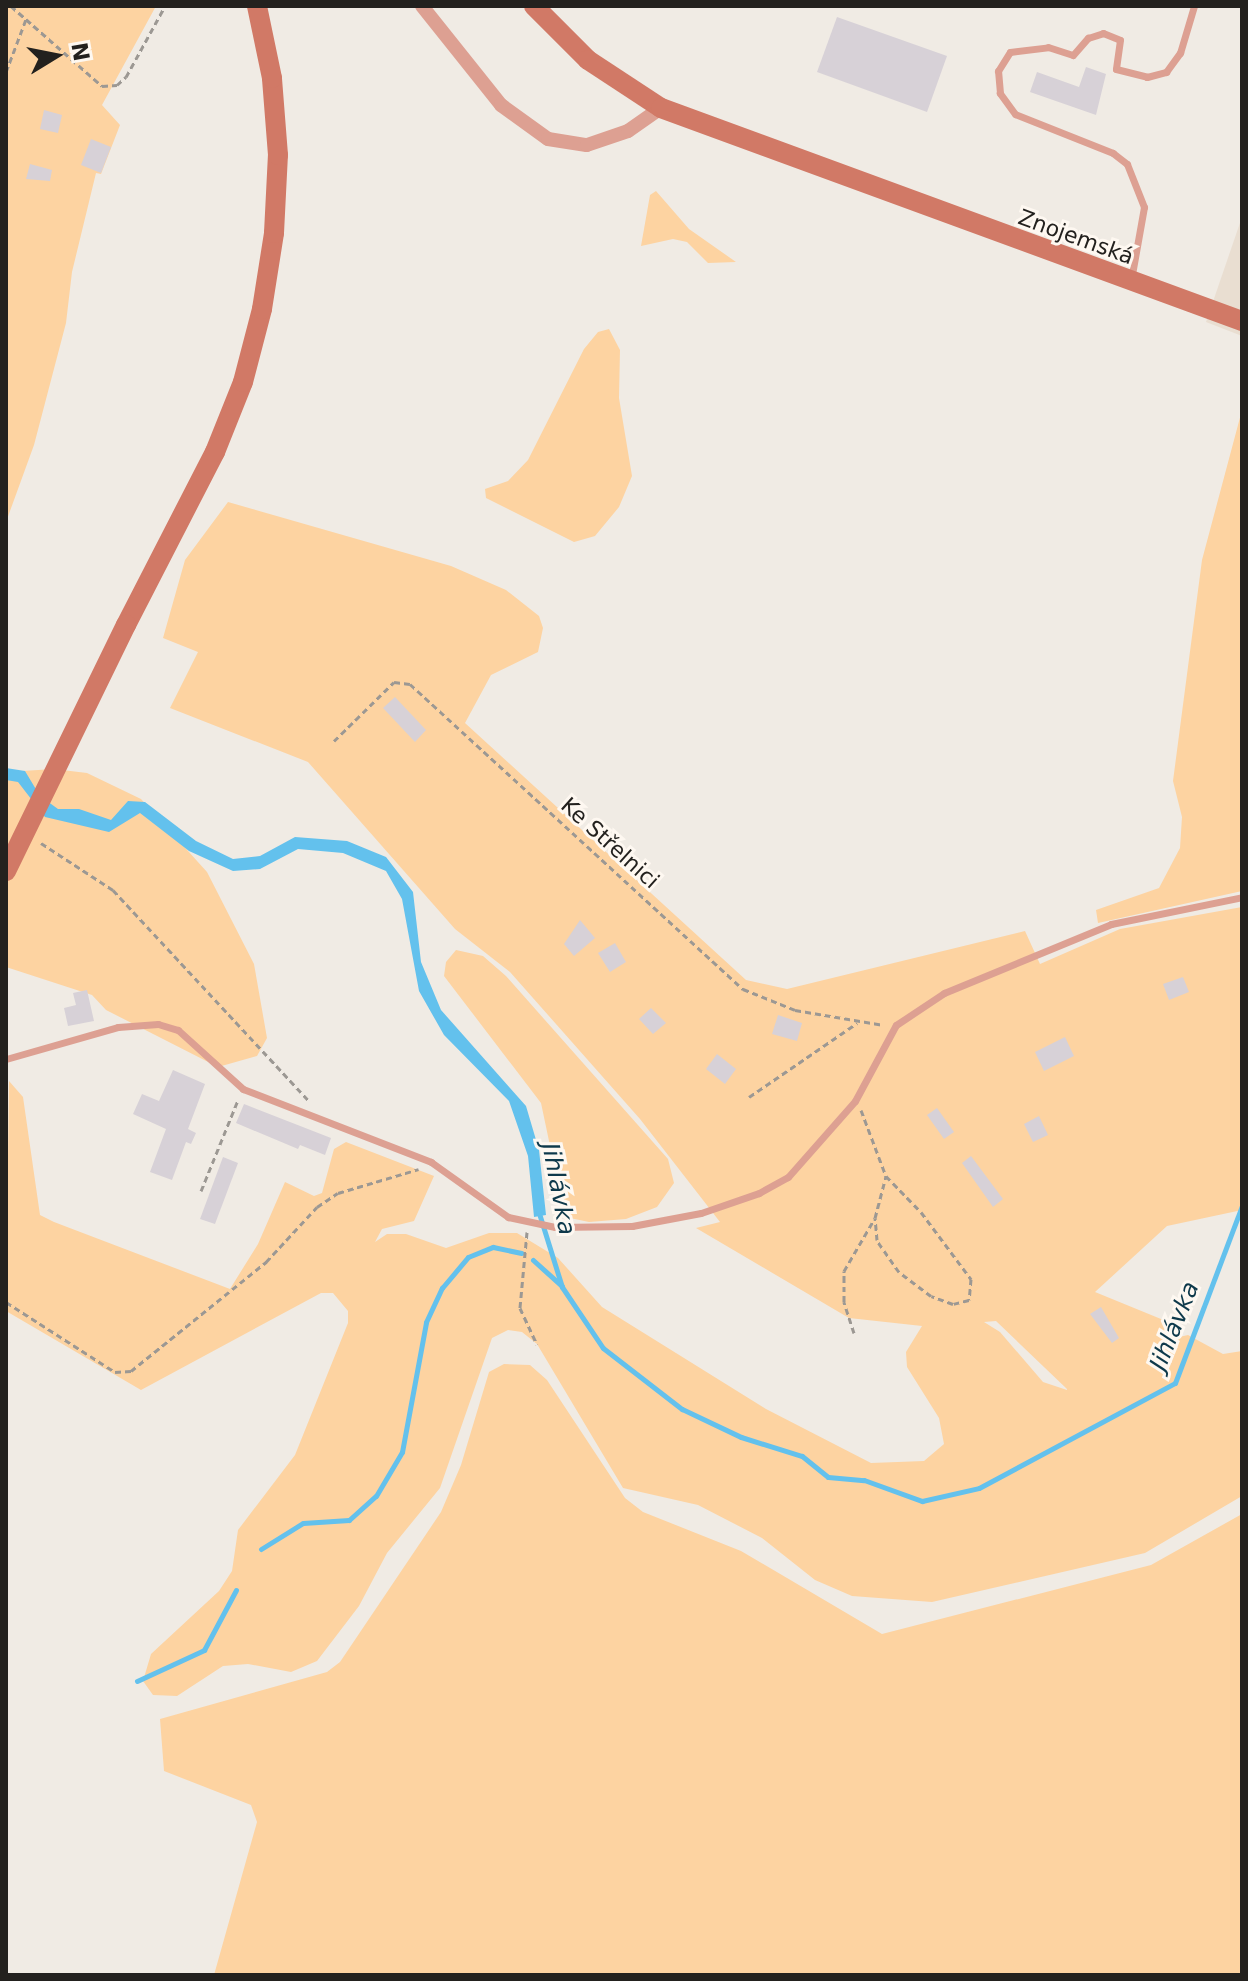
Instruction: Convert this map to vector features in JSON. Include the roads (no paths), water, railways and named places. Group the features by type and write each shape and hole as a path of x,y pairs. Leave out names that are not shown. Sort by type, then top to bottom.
{"main road":[{"path":"6,871 126,625 215,452 243,382 262,309 274,233 278,155 272,78 257,6"},
{"name":"Znojemská","path":"534,6 588,60 661,108 895,197 1242,321"}],"street":[{"path":"422,6 501,105 548,139 566,145 597,142 628,131 661,108"}],"lane":[{"path":"1131,282 1144,207 1127,164 1113,153 1015,114 1000,93 998,71 1010,52 1048,47 1073,55 1088,38 1103,33 1120,40 1116,69 1147,77 1166,72 1180,53 1194,6"},
{"path":"6,1059 118,1027 158,1024 178,1030 196,1043 243,1089 431,1162 508,1217 555,1227 632,1226 714,1209 788,1177 855,1101 896,1025 944,993 1111,924 1242,897"}],"water":[{"path":"6,768 25,771 40,796 58,809 79,809 111,820 128,801 145,802 196,841 233,859 260,856 295,837 347,841 386,857 413,892 421,962 441,1010 526,1106 539,1150 546,1215 534,1217 528,1156 509,1101 444,1035 419,991 402,899 386,871 343,853 298,849 260,869 233,871 189,851 140,813 109,832 45,817 18,782 6,780"}],"waterway":[{"name":"Jihlávka","path":"538,1210 562,1287 603,1348 682,1409 741,1437 802,1456 828,1477 864,1480 922,1501 979,1488 1175,1383 1242,1206"},
{"path":"261,1549 303,1523 349,1520 376,1496 402,1452 426,1322 442,1288 468,1257 493,1247 521,1253"},
{"path":"533,1260 562,1286"},
{"path":"137,1681 204,1650 236,1590"}]}
